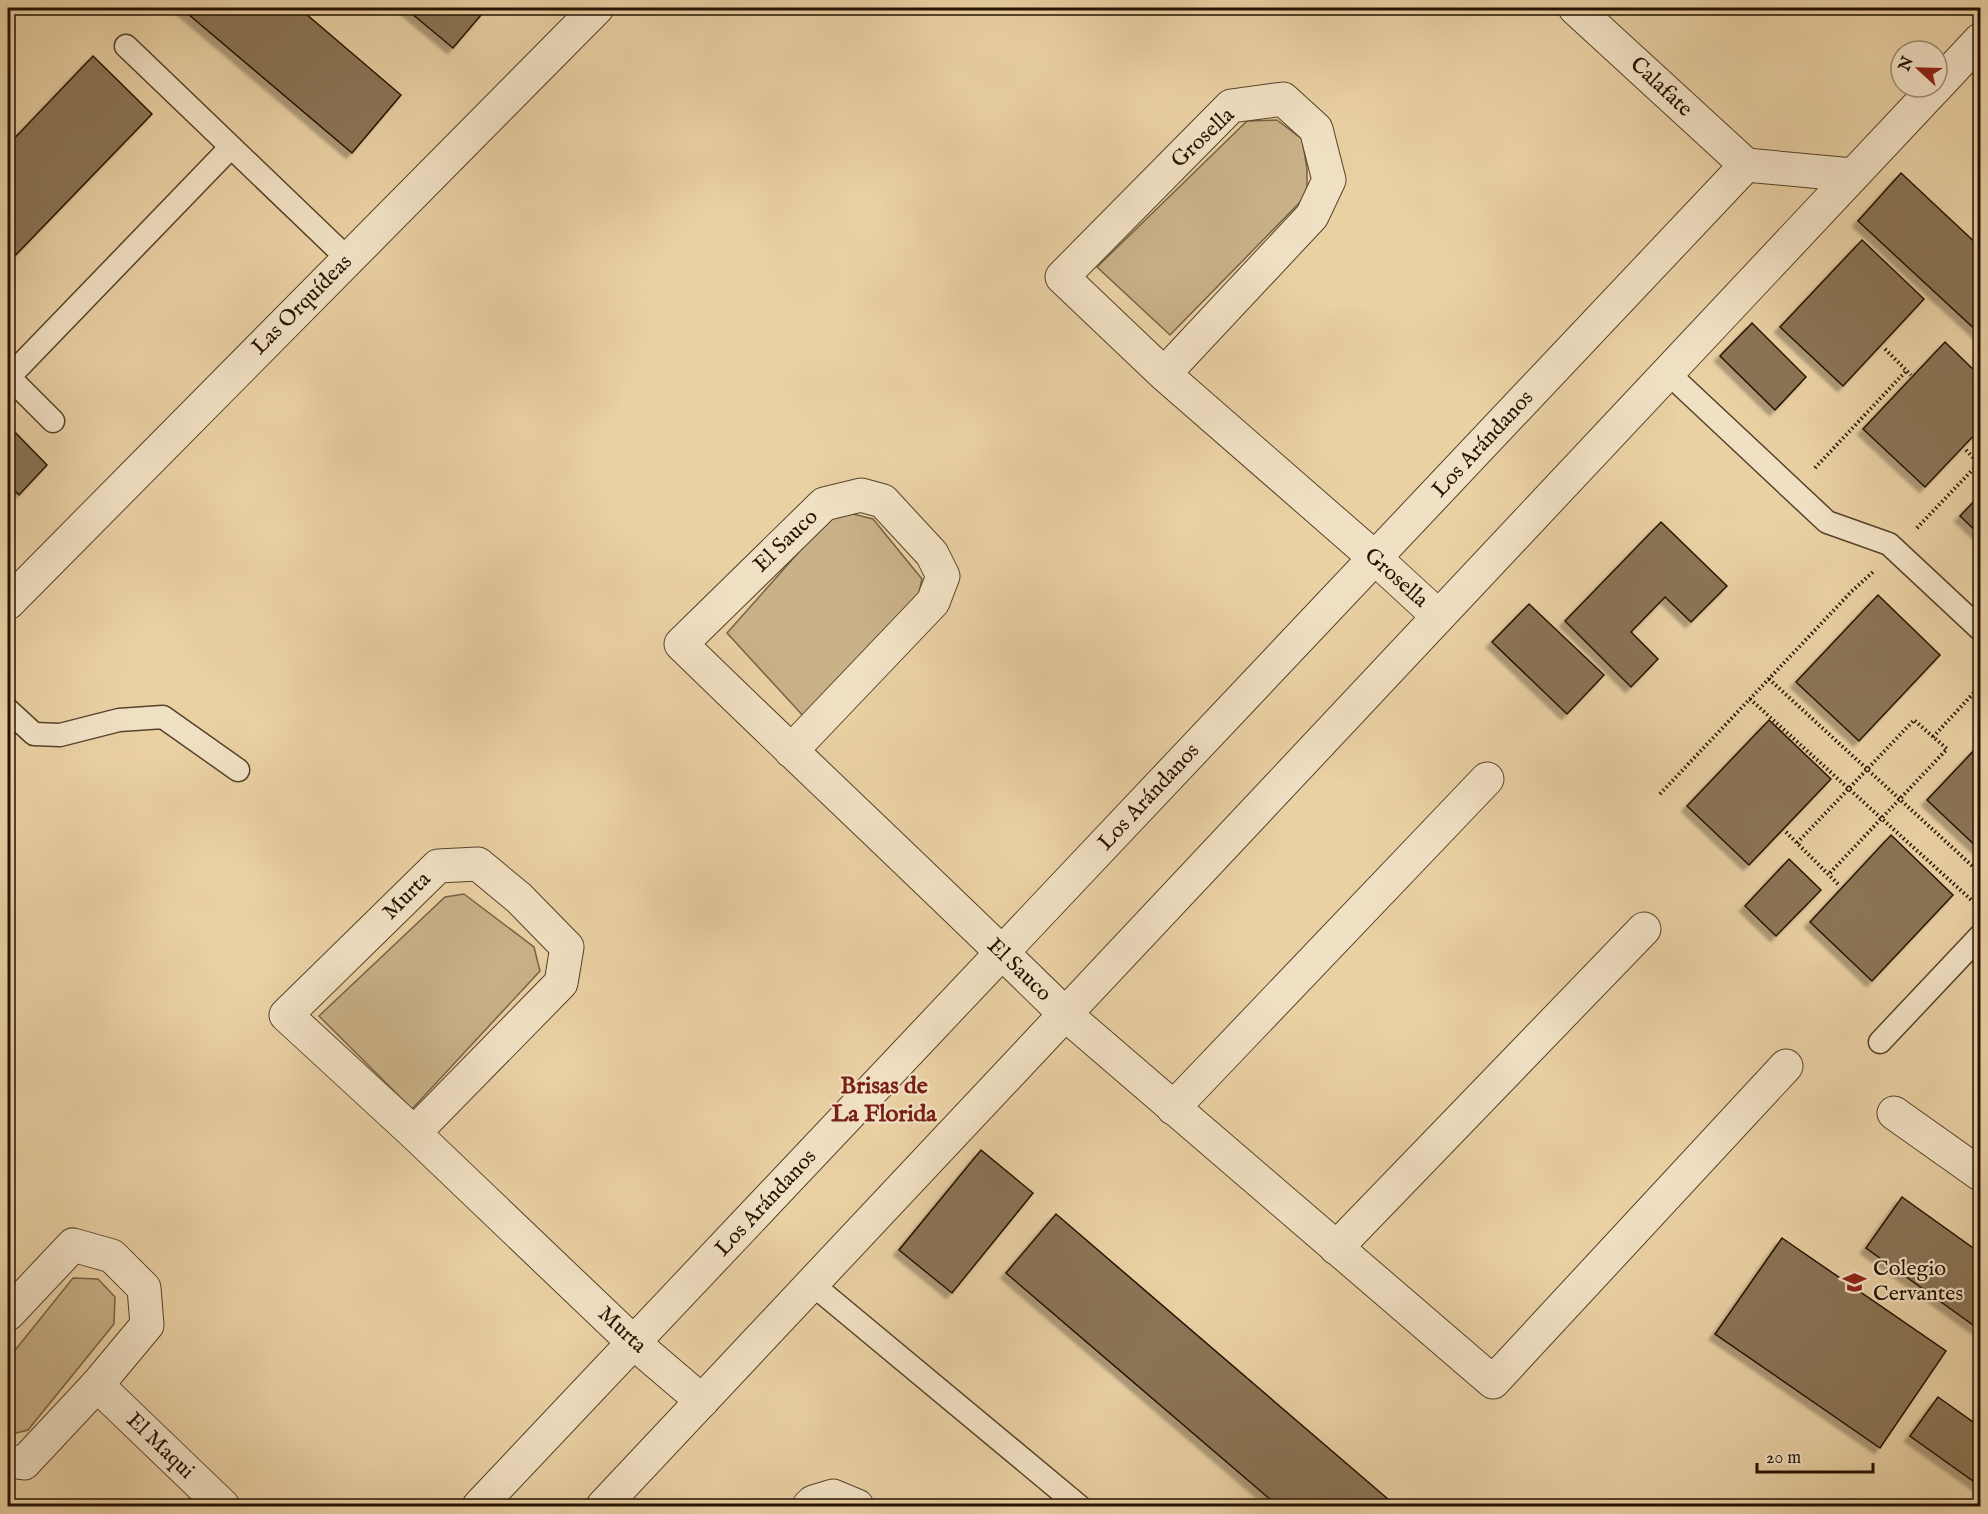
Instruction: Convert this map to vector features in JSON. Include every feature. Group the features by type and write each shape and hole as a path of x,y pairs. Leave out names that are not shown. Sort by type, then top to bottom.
{"street":[{"name":"Calafate","path":"1576,8 1746,165"},
{"name":"Las Orquídeas","path":"8,603 592,9"},
{"path":"1949,74 1980,40"},
{"name":"Grosella","path":"1164,374 1312,216 1329,180 1316,129 1283,99 1231,106 1062,277 1164,374 1438,616"},
{"path":"603,1506 1926,99"},
{"path":"1746,165 1853,175"},
{"name":"Los Arándanos","path":"479,1506 1746,165"},
{"name":"El Sauco","path":"791,751 933,602 943,576 932,554 883,501 861,495 824,504 681,644 791,751 1002,952 1065,1014 1493,1382 1786,1066"},
{"path":"1173,1108 1487,779"},
{"name":"Murta","path":"414,1133 561,983 567,947 519,898 478,864 438,866 286,1015 634,1342 702,1401"},
{"path":"1336,1248 1644,929"},
{"path":"1894,1113 1980,1174"},
{"path":"8,1314 73,1245 112,1256 144,1288 147,1325 98,1385 24,1463 8,1461"},
{"name":"El Maqui","path":"98,1385 223,1506"},
{"path":"809,1506 813,1502 833,1496 857,1506"}],"lane":[{"path":"126,46 348,259"},
{"path":"53,421 8,377 231,147"},
{"path":"1667,372 1827,522 1890,544 1980,629"},
{"path":"8,710 34,734 60,735 119,720 164,717 238,770"},
{"path":"1880,1042 1980,936"},
{"path":"812,1284 1079,1506"}],"path":[{"path":"1885,349 1911,375"},
{"path":"1793,490 1907,370"},
{"path":"1660,794 1851,592 1896,550 1980,464 1966,450"},
{"path":"1769,679 1980,873"},
{"path":"1933,737 1980,687"},
{"path":"1750,699 1980,909"},
{"path":"1797,843 1914,720 1947,749 1828,875"},
{"path":"1786,832 1840,886"}],"shaded area":[{"path":"1277,120 1302,139 1307,169 1307,195 1170,335 1097,267 1247,121"},
{"path":"849,513 873,519 922,579 918,597 805,718 727,633 829,518"},
{"path":"464,894 534,947 540,971 412,1109 319,1016 445,897"},
{"path":"73,1278 98,1279 115,1297 114,1324 28,1430 8,1435 8,1359"}],"building":[{"path":"181,8 299,8 401,95 352,153"},
{"path":"405,8 487,8 453,48"},
{"path":"93,56 152,114 8,263 8,145"},
{"path":"1901,173 1980,247 1980,334 1858,221"},
{"path":"1862,240 1924,299 1843,386 1780,327"},
{"path":"1752,323 1806,377 1775,410 1720,356"},
{"path":"1945,342 1980,376 1980,429 1925,487 1863,429"},
{"path":"8,425 47,465 19,495 8,484"},
{"path":"1980,495 1980,535 1960,516"},
{"path":"1661,522 1727,586 1691,622 1665,597 1631,632 1658,659 1631,687 1565,621"},
{"path":"1878,595 1940,655 1859,741 1796,682"},
{"path":"1529,604 1604,675 1567,714 1492,642"},
{"path":"1769,720 1831,779 1749,865 1687,806"},
{"path":"1980,744 1980,850 1927,800"},
{"path":"1891,835 1953,895 1872,981 1810,922"},
{"path":"1789,859 1821,890 1776,936 1745,906"},
{"path":"981,1150 1033,1193 952,1293 899,1250"},
{"path":"1902,1197 1980,1253 1980,1330 1866,1248"},
{"path":"1056,1214 1396,1506 1278,1506 1006,1273"},
{"path":"1782,1238 1946,1351 1880,1448 1715,1334"},
{"path":"1938,1397 1980,1427 1980,1486 1910,1436"}],"place":[{"name":"Colegio Cervantes","path":"1855,1282"}],"district":[{"name":"Brisas de La Florida","path":"884,1100"}]}
